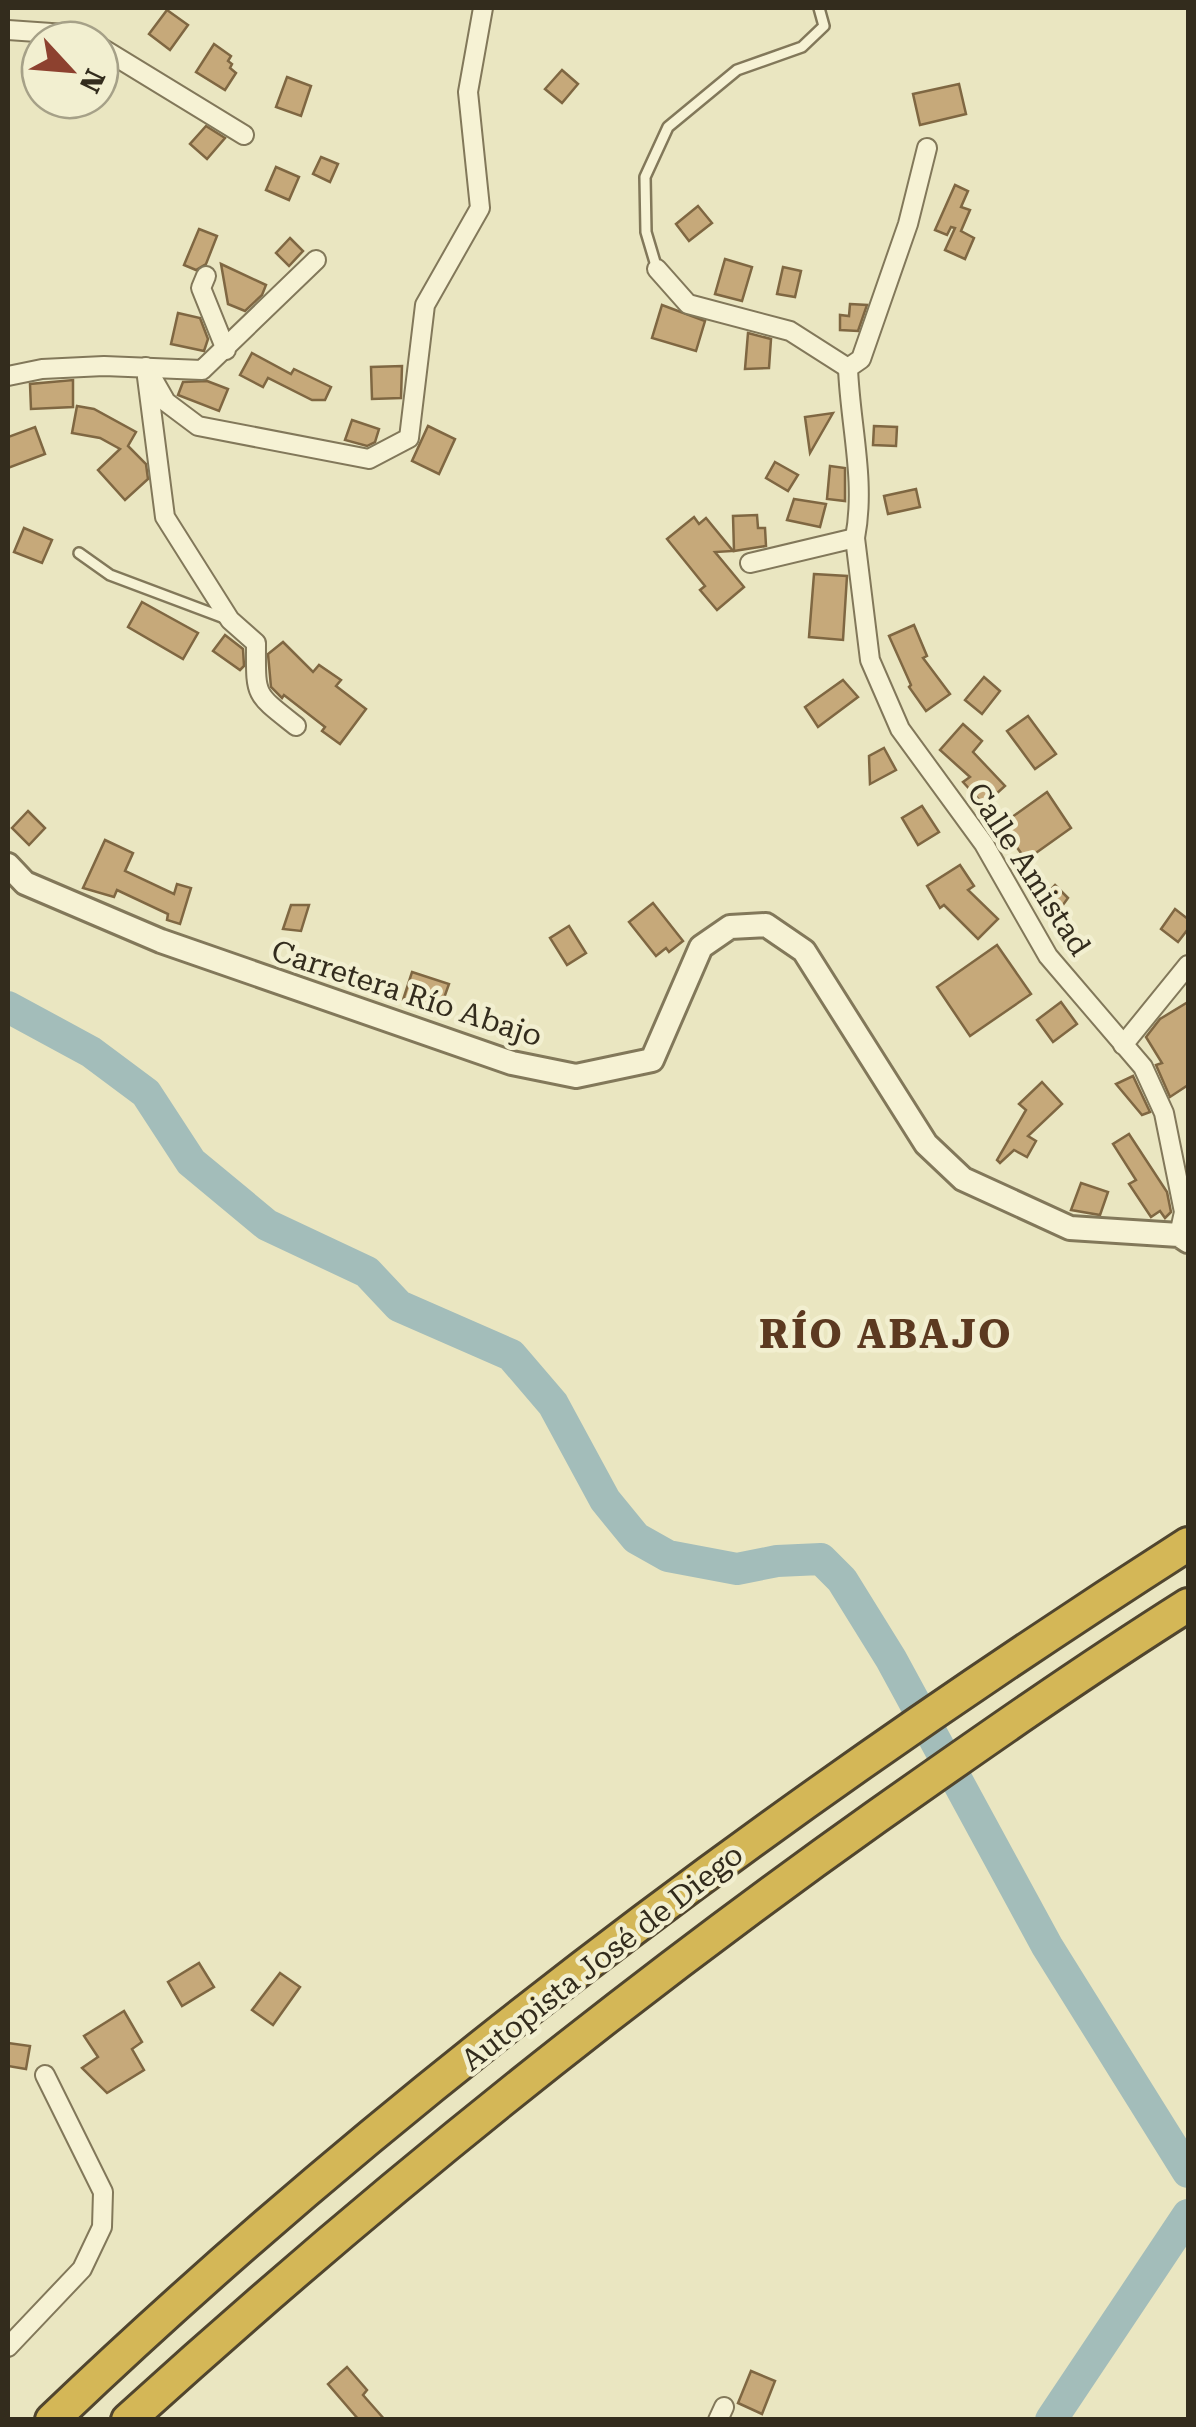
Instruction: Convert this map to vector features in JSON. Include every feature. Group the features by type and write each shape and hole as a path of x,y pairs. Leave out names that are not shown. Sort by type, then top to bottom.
{"highway":[{"name":"Autopista José de Diego","path":"52,2420 324,2178 656,1912 819,1793 1188,1544"},
{"name":"Autopista José de Diego","path":"128,2420 342,2229 650,1982 948,1766 1188,1605"}],"street":[{"path":"146,367 166,402 198,426 368,459 409,438 426,305 480,208 468,92 483,8"},
{"path":"120,59 244,135"},
{"path":"656,269 688,304 790,330 848,368 861,359 908,224 927,148"},
{"path":"8,376 42,369 202,370 316,260"},
{"path":"206,276 201,288 226,350"},
{"path":"146,367 165,517 230,620 256,644 254,678 259,692 296,726"},
{"name":"Calle Amistad","path":"848,368 857,450 856,529 870,660 900,729 984,844 1048,956 1143,1068 1164,1112 1184,1212 1184,1238"},
{"path":"750,563 856,529"},
{"name":"Carretera Río Abajo","path":"8,865 25,883 161,941 512,1063 576,1076 652,1060 701,947 730,927 766,925 804,951 926,1144 962,1179 1070,1228 1184,1238"},
{"path":"1124,1045 1188,965"},
{"path":"8,2347 82,2268 102,2227 103,2192 44,2074"}],"lane":[{"path":"656,269 646,232 646,178 668,127 737,70 802,46 824,26 818,8"},
{"path":"80,553 110,575 230,620"}],"building":[{"path":"167,10 188,25 170,50 149,34"},
{"path":"214,44 231,56 230,68 236,73 225,90 196,72"},
{"path":"562,70 578,84 562,103 545,89"},
{"path":"287,77 311,86 301,116 276,107"},
{"path":"959,84 966,114 920,125 913,94"},
{"path":"206,126 225,138 207,159 190,144"},
{"path":"321,157 338,164 330,182 313,174"},
{"path":"276,167 299,177 289,200 266,190"},
{"path":"955,185 968,191 961,207 970,210 961,231 974,238 965,259 945,250 955,228 951,227 947,235 935,230"},
{"path":"698,206 712,223 689,241 676,224"},
{"path":"199,229 217,236 206,264 196,270 184,265"},
{"path":"290,238 303,251 289,266 276,253"},
{"path":"725,259 752,267 742,301 715,294"},
{"path":"221,264 266,285 262,295 245,311 228,304"},
{"path":"783,267 801,271 795,297 777,294"},
{"path":"850,304 867,305 858,331 840,330 840,315 849,316"},
{"path":"662,305 705,321 696,351 652,338"},
{"path":"178,313 200,318 208,339 204,351 171,344"},
{"path":"748,333 771,339 769,368 745,369"},
{"path":"252,353 291,374 294,369 331,387 325,400 312,400 268,378 263,387 240,375"},
{"path":"402,366 401,398 372,399 371,367"},
{"path":"73,380 73,407 31,409 30,384"},
{"path":"207,381 228,389 219,411 178,395 183,382"},
{"path":"77,406 94,409 136,432 128,446 146,464 148,479 125,500 98,470 120,449 100,438 72,433"},
{"path":"833,413 810,453 805,417"},
{"path":"352,420 379,429 375,442 367,446 345,440"},
{"path":"428,426 455,439 439,474 412,461"},
{"path":"874,426 897,427 896,446 873,445"},
{"path":"35,427 45,454 8,468 8,437"},
{"path":"775,462 798,475 788,491 766,478"},
{"path":"830,466 845,468 845,501 827,499"},
{"path":"916,489 920,507 888,514 884,496"},
{"path":"794,499 826,504 820,527 787,520"},
{"path":"757,515 758,528 765,528 766,546 734,551 733,516"},
{"path":"694,517 699,524 706,518 733,551 715,552 744,587 717,610 700,590 705,586 667,539"},
{"path":"24,528 52,540 42,563 14,552"},
{"path":"814,574 847,576 843,640 809,637"},
{"path":"142,602 198,633 183,659 128,627"},
{"path":"914,625 927,656 923,658 950,694 926,711 909,687 889,636"},
{"path":"225,635 243,649 244,666 240,670 213,651"},
{"path":"283,642 313,672 319,665 341,680 336,686 366,709 340,744 322,731 325,727 271,687 268,654"},
{"path":"984,677 1000,691 982,714 965,700"},
{"path":"843,680 858,697 818,727 805,707"},
{"path":"1028,716 1056,754 1035,769 1007,731"},
{"path":"963,724 982,741 973,752 1005,786 984,805 963,782 970,777 940,750"},
{"path":"884,748 896,770 870,784 869,756"},
{"path":"1047,792 1071,828 1026,860 1001,825"},
{"path":"922,806 939,832 918,845 902,818"},
{"path":"28,811 45,828 29,845 12,828"},
{"path":"105,840 133,853 125,871 174,894 177,884 191,888 180,924 167,920 168,914 117,890 114,897 83,888"},
{"path":"960,865 974,886 968,890 998,919 978,939 944,905 940,908 927,886"},
{"path":"1055,885 1068,898 1052,920 1037,904"},
{"path":"653,903 683,941 656,956 629,922"},
{"path":"291,905 309,905 301,931 283,929"},
{"path":"1175,909 1188,919 1188,929 1178,942 1161,929"},
{"path":"569,926 586,953 567,965 550,938"},
{"path":"997,945 1031,994 970,1036 937,987"},
{"path":"412,972 449,984 439,1012 403,1000"},
{"path":"1061,1002 1077,1024 1053,1042 1037,1020"},
{"path":"1188,1002 1188,1085 1170,1097 1156,1065 1162,1063 1146,1037 1160,1019"},
{"path":"1133,1076 1150,1112 1142,1115 1116,1084"},
{"path":"1042,1082 1062,1104 1028,1136 1036,1141 1027,1157 1014,1150 1000,1163 997,1160 1026,1110 1019,1104"},
{"path":"1129,1134 1167,1192 1171,1212 1165,1218 1160,1211 1151,1217 1129,1184 1136,1180 1113,1144"},
{"path":"1081,1183 1108,1192 1100,1215 1071,1210"},
{"path":"199,1963 214,1987 182,2006 168,1982"},
{"path":"280,1973 300,1987 273,2025 252,2010"},
{"path":"124,2011 142,2042 132,2049 144,2070 107,2093 82,2068 98,2057 84,2036"},
{"path":"8,2043 30,2046 26,2069 8,2066"},
{"path":"347,2367 367,2390 363,2395 385,2420 359,2420 328,2384"},
{"path":"751,2371 775,2381 762,2414 738,2403"}],"waterway":[{"path":"8,1007 91,1052 146,1093 191,1162 267,1225 367,1272 399,1306 511,1355 553,1404 605,1500 636,1538 668,1556 737,1569 777,1561 821,1559 842,1580 891,1659 1047,1946 1188,2172"},
{"path":"1051,2420 1188,2215"}],"district":[{"name":"RÍO ABAJO","path":"886,1334"}]}
